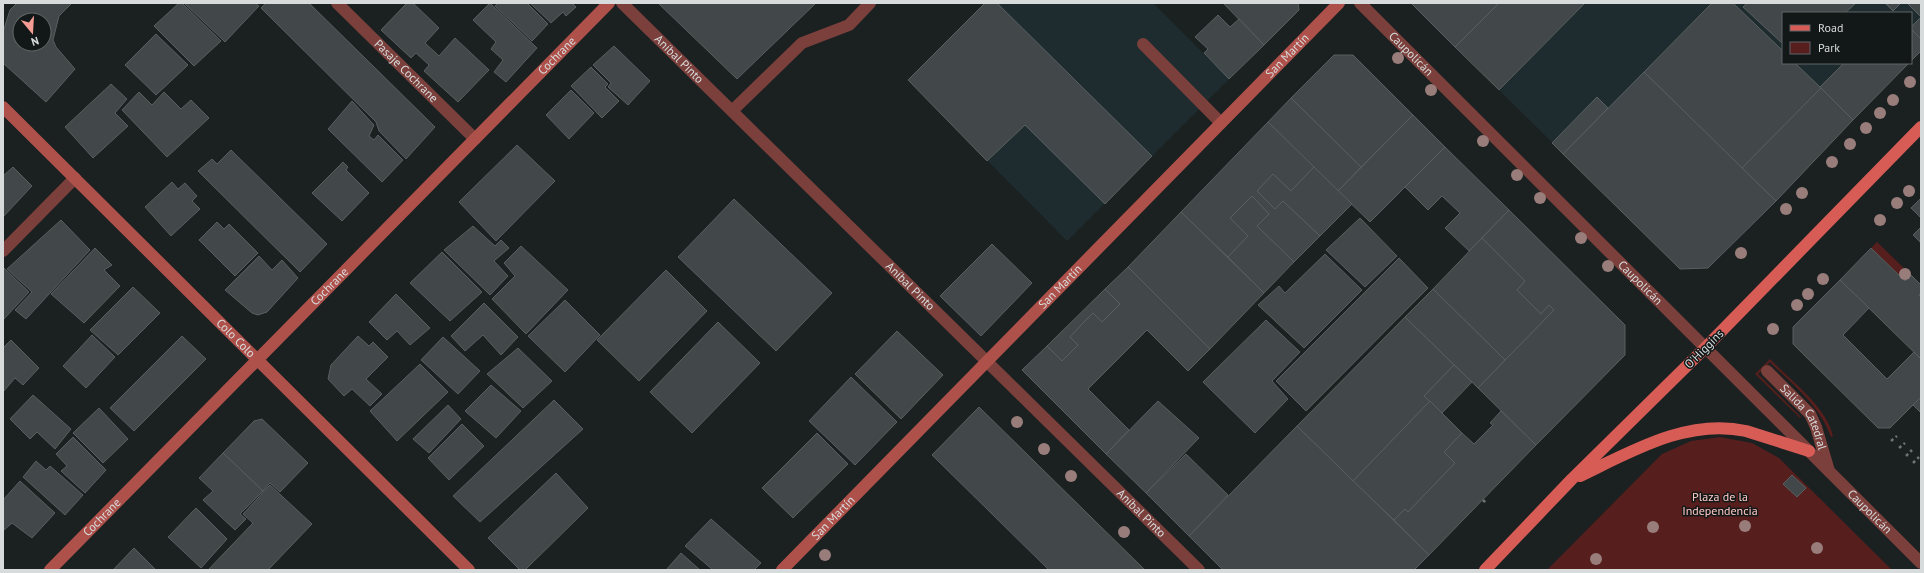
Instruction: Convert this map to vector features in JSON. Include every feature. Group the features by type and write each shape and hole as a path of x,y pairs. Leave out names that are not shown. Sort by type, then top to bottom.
{"main road":[{"name":"O'Higgins","path":"1485,570 1921,127"},
{"path":"1572,480 1646,444 1709,428 1737,429 1809,451"}],"street":[{"name":"Pasaje Cochrane","path":"337,3 475,139"},
{"name":"Cochrane","path":"50,570 609,3"},
{"name":"Aníbal Pinto","path":"622,3 1199,570"},
{"path":"732,111 802,43 849,25 870,3"},
{"name":"San Martín","path":"782,570 1339,3"},
{"name":"Caupolicán","path":"1360,3 1921,563"},
{"path":"1144,44 1221,123"},
{"name":"Colo Colo","path":"3,107 469,570"},
{"path":"3,251 75,178"},
{"name":"Salida Catedral","path":"1767,371 1812,418 1828,471"}],"path":[{"path":"1891,441 1897,436"},
{"path":"1899,448 1904,443"},
{"path":"1906,456 1912,450"},
{"path":"1913,463 1919,457"},
{"path":"1483,500 1487,504"}],"shaded area":[{"path":"985,3 1153,3 1229,79 1067,241 908,80"},
{"path":"1585,3 1921,3 1921,51 1912,60 1912,12 1782,12 1782,64 1908,64 1708,268 1680,269 1499,90"}],"green space":[{"path":"1877,242 1911,275 1905,281 1871,248"},
{"path":"1770,359 1816,404 1829,425 1833,436 1831,437 1820,415 1805,396 1770,362 1758,374 1801,417 1800,418 1755,374"},
{"name":"Plaza de la Independencia","path":"1720,437 1752,443 1779,458 1892,570 1547,570 1662,454 1691,441"}],"building":[{"path":"17,3 72,3 59,16 53,40 56,47 75,69 46,102 3,63 3,32 10,10"},
{"path":"179,3 182,3 221,41 194,66 154,26"},
{"path":"184,3 255,3 259,6 225,42"},
{"path":"266,3 309,3 435,127 406,159 379,131 376,122 261,8"},
{"path":"407,3 413,3 439,28 425,43 439,56 455,38 489,70 458,102 424,71 429,65 416,53 411,58 381,30"},
{"path":"490,3 537,48 506,82 494,72 503,60 491,49 496,42 473,20"},
{"path":"498,3 527,3 548,24 532,41 495,6"},
{"path":"530,3 572,3 576,7 566,16 563,12 551,23"},
{"path":"658,3 816,3 737,79"},
{"path":"985,3 997,3 1152,156 1105,204 1025,125 987,161 908,80"},
{"path":"1223,3 1298,3 1299,10 1264,45"},
{"path":"1411,3 1499,3 1455,47"},
{"path":"1499,3 1585,3 1499,90 1455,47"},
{"path":"1712,3 1733,3 1782,50 1782,64 1796,64 1821,88 1742,168 1644,72"},
{"path":"1747,3 1856,3 1846,12 1782,12 1782,43 1743,7"},
{"path":"1885,3 1901,3 1893,11"},
{"path":"1907,3 1921,3 1921,17"},
{"path":"1218,15 1230,27 1239,19 1264,45 1229,79 1204,53 1208,49 1195,37"},
{"path":"1921,17 1921,39 1912,30 1912,26"},
{"path":"1912,30 1921,39 1921,51 1912,60"},
{"path":"156,34 188,65 156,95 125,65"},
{"path":"614,46 650,81 628,105 608,87 611,83 593,65"},
{"path":"1334,55 1353,55 1413,115 1361,167 1291,98"},
{"path":"1843,64 1908,64 1853,120 1820,87"},
{"path":"591,67 608,84 605,87 619,101 602,118 571,86"},
{"path":"1644,72 1776,201 1708,268 1680,269 1563,154"},
{"path":"111,84 127,99 115,113 128,126 93,158 65,127"},
{"path":"1821,88 1853,120 1776,201 1742,168"},
{"path":"571,90 594,113 569,139 546,115"},
{"path":"139,92 152,105 164,92 181,109 191,100 209,118 167,157 122,110"},
{"path":"1597,97 1608,108 1563,154 1552,143"},
{"path":"1291,98 1361,167 1338,191 1268,122"},
{"path":"352,101 374,125 369,136 374,140 378,135 403,160 382,182 328,129"},
{"path":"1413,115 1445,147 1370,222 1338,191"},
{"path":"1268,122 1314,167 1291,191 1273,174 1257,191 1275,209 1283,201 1320,236 1294,262 1257,226 1269,214 1252,196 1230,218 1248,236 1228,257 1181,212"},
{"path":"517,145 555,181 496,241 459,202"},
{"path":"1445,147 1509,210 1469,251 1445,228 1460,213 1442,196 1428,210 1405,187"},
{"path":"231,150 327,244 300,272 198,171 212,159 217,164"},
{"path":"343,162 348,167 346,170 369,193 342,221 312,193"},
{"path":"13,167 32,186 3,217 3,176"},
{"path":"1314,167 1352,204 1320,236 1283,201 1275,209 1257,191 1273,174 1291,191"},
{"path":"172,182 178,189 185,183 197,196 192,201 200,209 171,236 145,207"},
{"path":"1252,196 1269,214 1257,226 1294,262 1264,293 1228,257 1248,236 1230,218"},
{"path":"1921,198 1921,218 1911,208"},
{"path":"734,199 832,293 776,351 678,257"},
{"path":"1509,210 1625,325 1625,355 1536,445 1478,388 1554,310 1549,305 1541,314 1517,290 1525,281 1482,238"},
{"path":"1181,212 1264,293 1210,349 1128,267"},
{"path":"1360,218 1397,256 1365,287 1326,250"},
{"path":"61,220 90,250 26,319 15,310 32,292 7,269"},
{"path":"217,222 224,229 229,224 258,253 235,276 199,240"},
{"path":"473,226 495,246 501,240 509,248 494,261 508,276 490,295 444,250"},
{"path":"1921,227 1921,243 1913,235"},
{"path":"1482,238 1525,281 1517,290 1541,314 1549,305 1554,310 1505,360 1433,289"},
{"path":"992,244 1032,283 981,336 940,296"},
{"path":"521,246 568,290 526,334 492,299 515,276 504,263"},
{"path":"95,248 112,265 104,270 120,286 84,323 51,294"},
{"path":"1871,248 1905,281 1911,275 1921,285 1921,293 1919,295 1921,297 1921,359 1840,280"},
{"path":"442,252 482,292 450,321 410,283"},
{"path":"1325,254 1362,290 1304,348 1258,305 1279,286 1285,293"},
{"path":"259,256 272,270 282,260 298,278 267,312 258,315 252,313 225,290"},
{"path":"1399,258 1428,288 1306,411 1276,381"},
{"path":"1128,267 1210,349 1188,371 1147,330 1088,389 1129,430 1106,454 1022,370 1047,346 1062,361 1078,345 1070,337 1093,313 1102,322 1120,304 1105,289"},
{"path":"4,268 29,292 3,320 3,270"},
{"path":"666,270 707,311 639,381 597,340"},
{"path":"1840,280 1869,308 1843,335 1887,379 1914,352 1921,359 1921,397 1890,428 1878,428 1793,344 1793,327"},
{"path":"133,287 160,313 118,355 90,330"},
{"path":"1105,289 1120,304 1102,322 1093,313 1070,337 1078,345 1062,361 1047,346"},
{"path":"1433,289 1505,360 1478,388 1405,317"},
{"path":"396,294 430,328 410,345 397,331 387,340 369,322"},
{"path":"565,300 600,335 565,372 528,336"},
{"path":"484,303 518,337 501,355 483,335 465,351 451,336"},
{"path":"1405,317 1454,365 1424,396 1430,401 1353,481 1297,426"},
{"path":"1266,320 1300,352 1272,381 1288,399 1255,433 1203,382"},
{"path":"718,322 760,363 692,433 650,392"},
{"path":"897,331 943,375 901,419 855,374"},
{"path":"92,335 115,357 86,388 63,366"},
{"path":"182,336 206,359 134,431 110,408"},
{"path":"358,336 369,346 373,342 388,357 366,379 382,394 370,406 352,389 344,396 328,379 331,365"},
{"path":"443,337 480,371 458,394 421,360"},
{"path":"11,340 39,368 23,385 15,378 3,392 3,348"},
{"path":"518,348 552,381 523,408 487,374"},
{"path":"420,364 448,392 397,441 370,411"},
{"path":"1454,365 1472,382 1442,413 1424,396"},
{"path":"851,377 897,422 855,465 809,421"},
{"path":"491,385 521,411 496,438 465,411"},
{"path":"33,395 71,429 55,449 37,432 30,439 10,419"},
{"path":"1921,397 1921,413 1913,405"},
{"path":"554,400 583,429 480,522 453,496"},
{"path":"1158,401 1199,438 1146,493 1106,454"},
{"path":"1430,401 1462,433 1444,452 1455,463 1408,512 1405,509 1394,520 1353,481"},
{"path":"448,405 461,419 429,453 413,439"},
{"path":"979,407 1145,570 1049,570 932,455"},
{"path":"99,408 128,439 103,463 73,433"},
{"path":"1501,411 1536,445 1429,555 1394,520 1405,509 1408,512 1455,463 1444,452 1462,433 1474,444 1493,425 1490,423"},
{"path":"262,419 308,463 280,492 270,483 263,491 223,453 254,421"},
{"path":"462,424 484,446 449,480 428,458"},
{"path":"1297,426 1429,555 1414,570 1223,570 1189,536"},
{"path":"817,433 848,464 793,518 762,488"},
{"path":"73,437 106,470 85,493 61,471 67,466 56,454"},
{"path":"223,453 263,491 240,514 246,519 235,530 203,500 213,491 199,478"},
{"path":"1186,454 1228,495 1189,536 1146,493"},
{"path":"36,461 46,470 50,466 83,495 65,515 23,477"},
{"path":"556,473 588,508 525,570 520,570 488,538"},
{"path":"1792,475 1806,488 1797,497 1783,484"},
{"path":"20,481 55,513 32,538 12,523 4,530 3,529 3,500"},
{"path":"270,485 312,524 268,570 208,570 253,523 243,514"},
{"path":"196,508 227,539 201,568 168,537"},
{"path":"711,519 761,563 754,570 713,570 685,546"},
{"path":"134,548 156,570 113,570"},
{"path":"681,553 700,570 666,570"}]}
